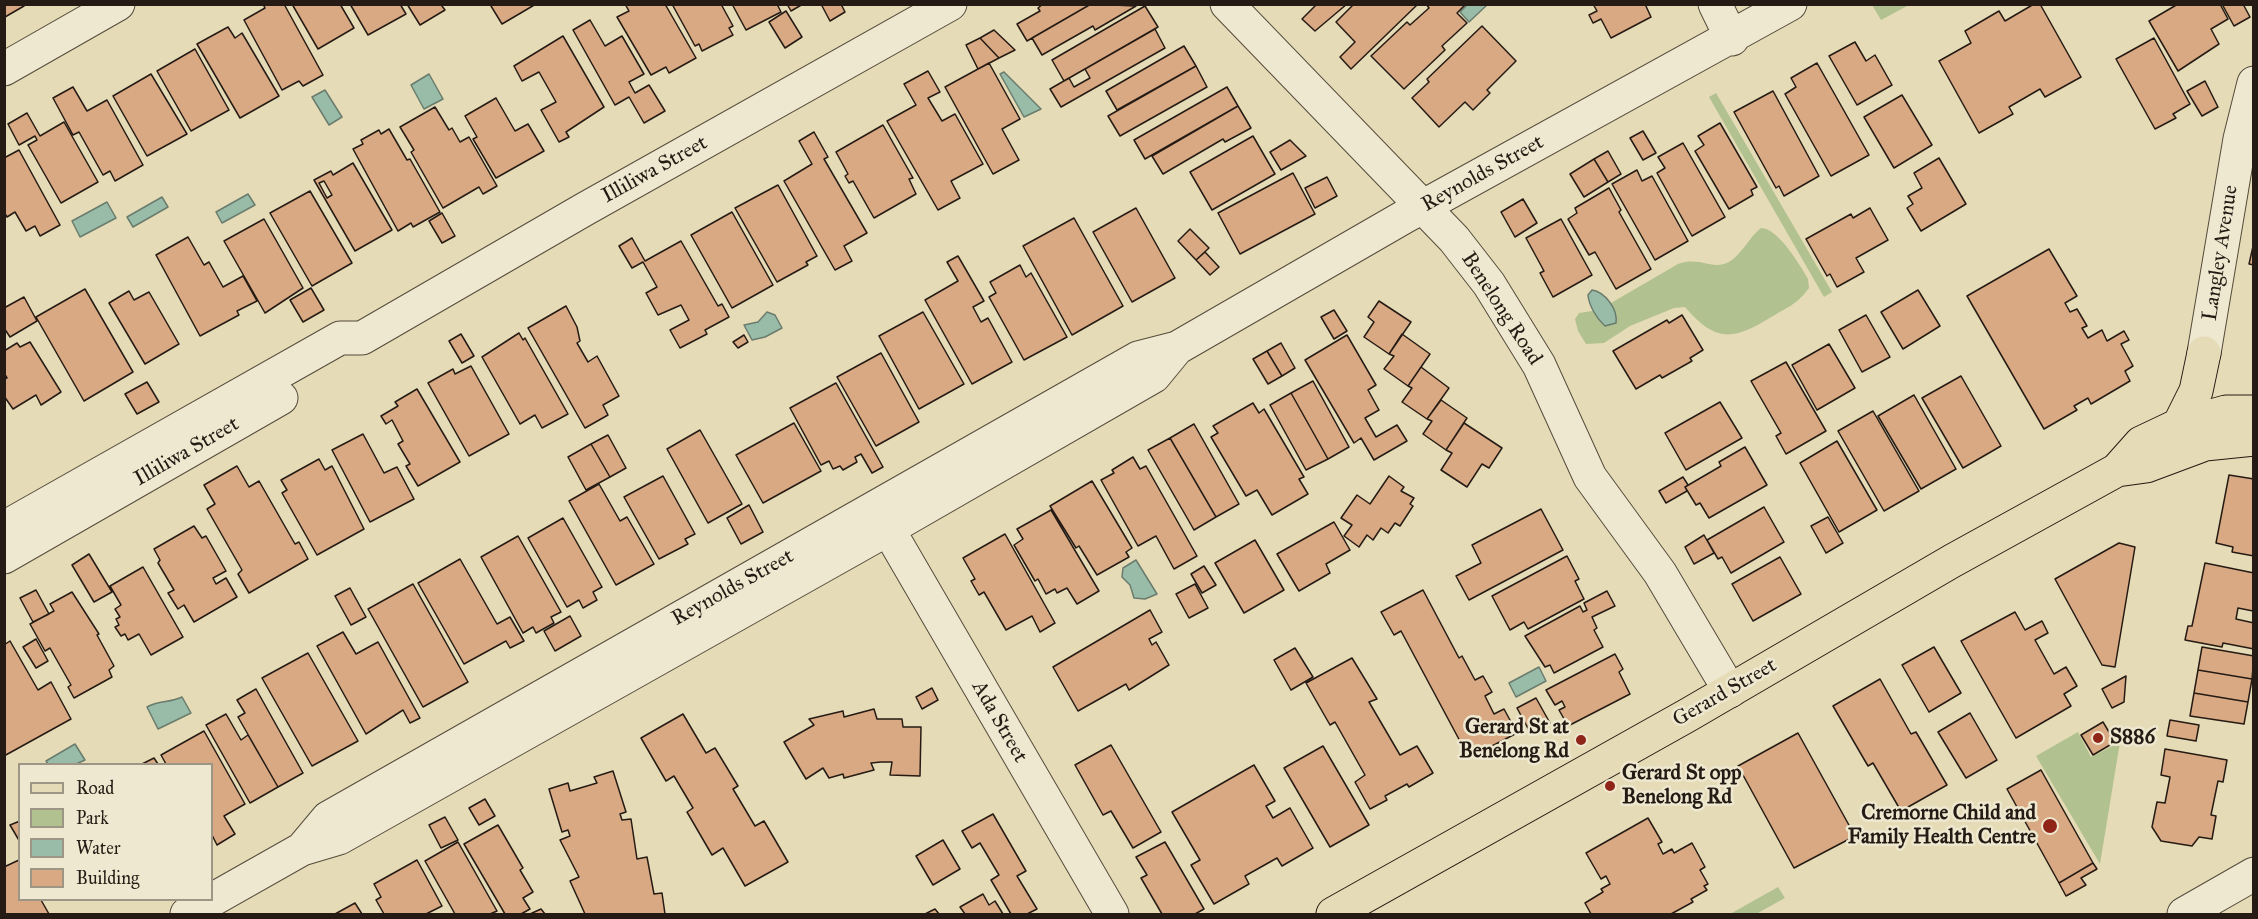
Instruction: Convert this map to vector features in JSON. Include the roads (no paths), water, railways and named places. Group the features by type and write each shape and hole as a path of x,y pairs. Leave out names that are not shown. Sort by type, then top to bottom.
{"main road":[{"path":"2179,425 2196,391 2204,353"},
{"name":"Gerard Street","path":"1333,915 1730,691 1952,561 2117,470 2141,443 2179,425 2226,412 2253,412"},
{"name":"Gerard Street","path":"2117,470 2146,466 2205,444 2253,439"}],"street":[{"path":"4,69 118,4"},
{"name":"Illiliwa Street","path":"4,528 340,338 362,338 950,4"},
{"name":"Benelong Road","path":"1227,4 1454,238 1515,322 1539,364 1590,477 1660,573 1730,691"},
{"path":"1715,4 1732,39"},
{"name":"Reynolds Street","path":"302,849 328,818 1138,358 1177,348 1424,207 1732,39 1790,4"},
{"name":"Langley Avenue","path":"2204,353 2240,139 2253,83"},
{"name":"Illiliwa Street","path":"4,557 351,358 362,338"},
{"name":"Reynolds Street","path":"213,900 302,849 339,838 888,529 1154,376 1177,348"},
{"name":"Ada Street","path":"888,529 1112,915"},
{"path":"2184,915 2253,874"},
{"name":"Reynolds Street","path":"187,915 211,901"}],"water":[{"path":"1467,5 1487,5 1469,22 1460,12"},
{"path":"1004,72 1041,109 1024,117 1000,74"},
{"path":"429,74 443,99 424,109 411,85"},
{"path":"325,90 342,117 329,125 312,97"},
{"path":"248,194 255,205 222,223 216,212"},
{"path":"162,197 168,207 133,227 127,217"},
{"path":"107,202 116,218 80,237 72,221"},
{"path":"1592,290 1602,294 1610,302 1615,312 1616,323 1605,326 1596,316 1588,295"},
{"path":"767,312 775,315 782,328 765,337 752,340 744,325 758,322"},
{"path":"1136,560 1157,594 1145,599 1134,598 1130,585 1122,577 1123,568"},
{"path":"1539,667 1546,681 1516,697 1509,683"},
{"path":"182,697 191,713 158,729 147,707"},
{"path":"75,744 85,760 78,763 47,763 46,761"}],"place":[{"name":"S886","path":"2098,738"},
{"name":"Gerard St at Benelong Rd","path":"1581,740"},
{"name":"Gerard St opp Benelong Rd","path":"1610,786"},
{"name":"Cremorne Child and Family Health Centre","path":"2050,826"}]}
